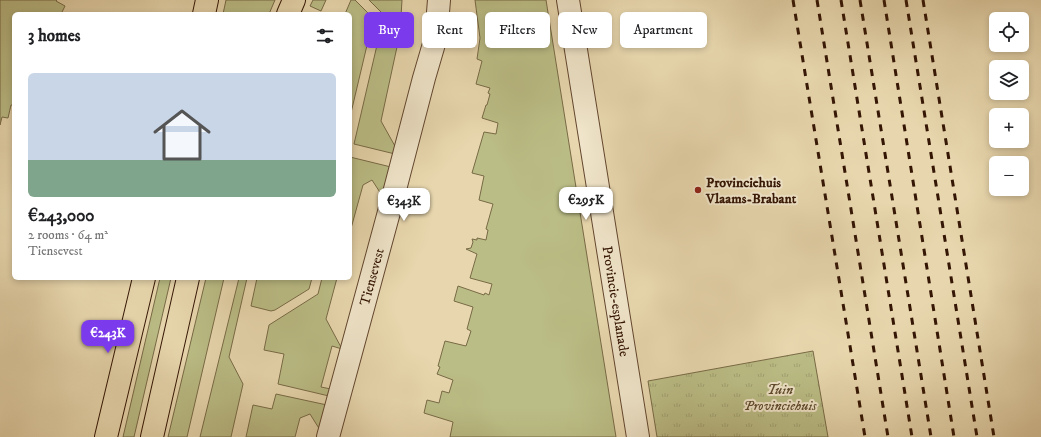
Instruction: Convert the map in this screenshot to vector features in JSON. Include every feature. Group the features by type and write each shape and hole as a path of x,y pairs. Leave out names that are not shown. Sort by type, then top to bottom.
{"main road":[{"path":"204,12 207,0"},
{"path":"289,12 294,0"},
{"path":"106,437 144,280"},
{"path":"152,437 188,280"}],"street":[{"name":"Tiensevest","path":"328,437 436,37 439,0"},
{"name":"Provincie-esplanade","path":"568,0 638,437"}],"green space":[{"path":"0,0 57,0 56,1 65,6 62,12 12,12 12,105 8,118 2,117 0,125"},
{"path":"226,0 275,0 270,12 223,12"},
{"path":"313,0 326,0 321,11 310,6"},
{"path":"351,0 355,0 367,12 364,12 364,48 366,48 352,109 352,12 346,12"},
{"path":"369,0 402,0 401,12 381,12"},
{"path":"475,0 546,0 548,12 485,12 485,48 550,48 550,25 616,437 450,437 453,422 424,413 427,400 439,403 442,391 449,393 453,380 437,374 440,367 438,366 445,341 466,346 471,331 467,329 473,307 454,301 458,286 484,295 485,293 489,295 492,284 470,278 477,254 466,249 471,248 473,242 472,239 477,240 477,238 486,240 488,230 486,229 493,204 479,200 484,176 472,173 484,132 496,134 498,123 482,118 490,94 488,93 490,88 476,84 482,61 477,59 480,38"},
{"path":"376,48 397,48 381,121 396,148 395,154 354,144"},
{"path":"352,157 391,167 383,197 372,180 363,185 352,225"},
{"path":"160,280 171,280 134,437 123,437"},
{"path":"206,280 224,280 187,437 168,437"},
{"path":"239,280 247,280 229,357 243,384 231,437 200,437"},
{"path":"257,280 311,280 309,289 275,310 271,311 251,306"},
{"path":"322,280 336,280 326,319 342,349 332,346 321,387 331,389 329,396 278,384 284,354 264,350 269,325 318,294"},
{"name":"Tuin Provinciehuis","path":"813,351 828,437 657,437 648,381"},
{"path":"276,394 327,405 320,430 310,414 300,418 295,437 246,437 253,405 272,409"}],"railway":[{"path":"793,0 865,437"},
{"path":"817,0 888,437"},
{"path":"841,0 912,437"},
{"path":"860,0 931,437"},
{"path":"884,0 954,437"},
{"path":"906,0 977,437"},
{"path":"923,0 994,437"}],"place":[{"name":"Provinciehuis Vlaams-Brabant","path":"698,190"}]}
